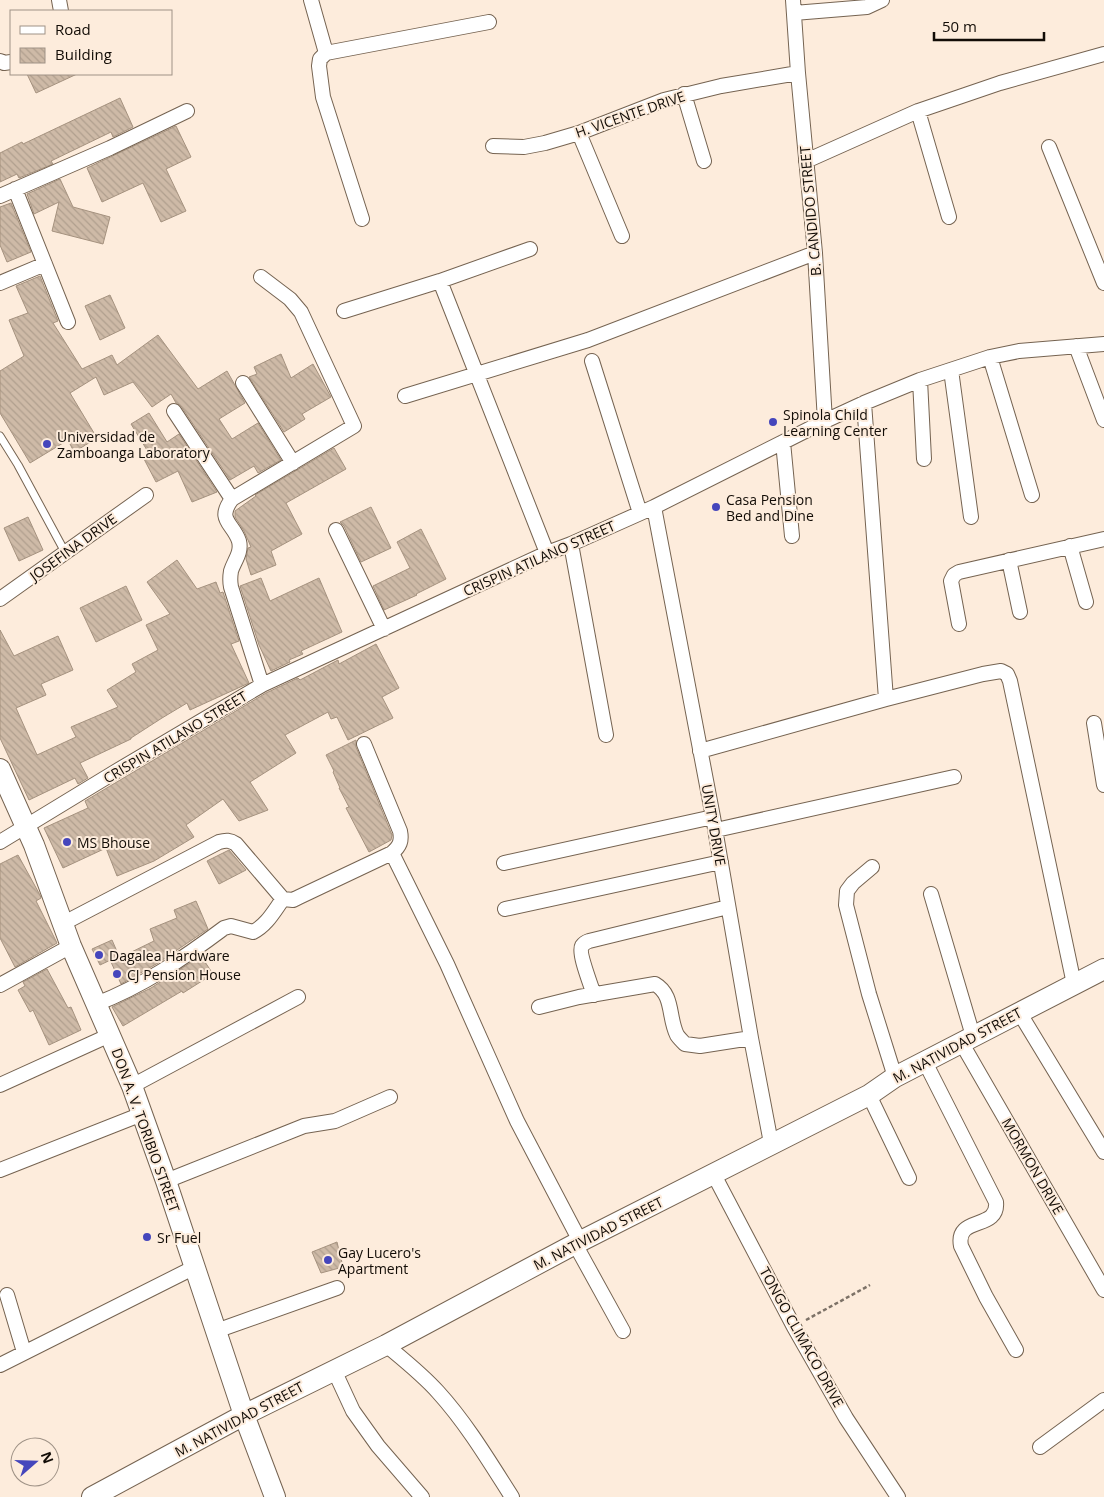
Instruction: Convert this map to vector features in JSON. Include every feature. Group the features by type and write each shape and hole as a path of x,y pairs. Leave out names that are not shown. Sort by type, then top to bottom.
{"street":[{"path":"311,0 326,53"},
{"path":"793,7 867,7 882,0"},
{"name":"B. CANDIDO STREET","path":"793,7 815,253 825,421"},
{"path":"362,220 324,97 319,66 320,59 326,53 489,22"},
{"path":"806,161 918,111 1000,84 1104,54"},
{"name":"H. VICENTE DRIVE","path":"492,146 524,147 545,143 579,133 637,109 684,94 751,80 798,73"},
{"path":"684,94 704,161"},
{"path":"0,196 110,148 187,111"},
{"path":"918,111 949,217"},
{"path":"579,133 622,236"},
{"path":"1049,147 1104,283"},
{"path":"14,189 68,322"},
{"path":"344,311 440,281 530,249"},
{"path":"405,396 588,340 815,253"},
{"path":"0,283 45,264"},
{"path":"261,277 290,299 300,312 354,426 232,499 227,506 225,517 239,542 239,554 230,576 231,587 262,685"},
{"path":"440,281 547,553"},
{"name":"CRISPIN ATILANO STREET","path":"0,842 262,685 547,553 654,507 864,403 920,380 990,356 1019,351 1104,344"},
{"path":"1076,346 1098,391 1104,420"},
{"path":"990,356 1032,494"},
{"path":"592,362 640,512"},
{"path":"951,370 971,517"},
{"path":"920,380 924,459"},
{"path":"243,383 293,463"},
{"path":"864,403 886,699"},
{"path":"174,411 232,499"},
{"path":"783,442 792,536"},
{"name":"JOSEFINA DRIVE","path":"0,599 146,495"},
{"name":"UNITY DRIVE","path":"654,507 721,862 771,1143"},
{"path":"336,530 384,629"},
{"path":"959,624 951,581 954,575 959,572 1104,539"},
{"path":"571,544 606,735"},
{"path":"1070,546 1086,602"},
{"path":"1009,560 1020,612"},
{"path":"700,751 886,699 1001,670 1007,674 1012,691 1074,984"},
{"path":"1094,723 1104,785"},
{"path":"62,924 226,840 231,840 236,844 283,899 293,900 392,853 399,847 402,838 400,830 364,744"},
{"name":"DON A. V. TORIBIO STREET","path":"0,769 26,826 71,946 132,1086 166,1181 244,1415 275,1497"},
{"path":"504,863 954,777"},
{"path":"392,853 447,964 517,1121 623,1331"},
{"path":"505,909 721,862"},
{"path":"872,867 847,891 846,905 869,994 895,1077"},
{"name":"MORMON DRIVE","path":"931,894 967,1039 1104,1290"},
{"path":"96,1004 127,990 170,966 224,928 231,926 253,932 264,924 283,899"},
{"path":"594,995 582,956 582,946 584,943 589,940 728,907"},
{"path":"0,985 71,946"},
{"name":"M. NATIVIDAD STREET","path":"92,1497 244,1415 386,1345 577,1242 869,1095 895,1077 1104,968"},
{"path":"539,1006 655,984 665,992 669,1002 673,1026 685,1044 700,1046 751,1038"},
{"path":"132,1086 298,997"},
{"path":"1019,1012 1104,1152"},
{"path":"0,1085 110,1035"},
{"path":"925,1062 996,1202 996,1212 992,1216 966,1229 961,1234 960,1239 961,1246 986,1297 1016,1350"},
{"path":"869,1095 908,1178"},
{"path":"166,1181 304,1126 335,1121 390,1097"},
{"path":"0,1170 142,1114"},
{"name":"TONGO CLIMACO DRIVE","path":"713,1174 794,1327 846,1418 898,1497"},
{"path":"0,1364 195,1267"},
{"path":"216,1331 337,1288"},
{"path":"7,1295 24,1352"},
{"path":"386,1345 437,1391 454,1411 512,1497"},
{"path":"334,1370 353,1411 378,1446 422,1497"},
{"path":"1040,1447 1104,1400"}],"lane":[{"path":"0,436 18,465 65,552"}],"path":[{"path":"794,1327 870,1285"}],"building":[{"path":"27,75 75,75 36,93"},
{"path":"120,98 133,127 113,137 111,132 51,161 53,164 19,178 17,174 0,182 0,153"},
{"path":"176,126 191,157 166,169 186,211 161,222 143,183 102,202 87,168"},
{"path":"60,179 73,207 110,217 103,244 52,231 59,202 34,214 27,194"},
{"path":"11,203 31,252 7,262 0,245 0,207"},
{"path":"40,276 58,321 53,323 82,369 112,355 117,365 158,335 198,389 227,371 245,403 219,419 232,439 258,423 281,460 258,473 254,466 230,480 171,394 152,407 133,382 104,395 96,377 70,393 97,438 74,452 68,440 30,463 0,413 0,371 24,356 9,320 28,313 16,286"},
{"path":"110,295 125,328 100,340 85,306"},
{"path":"281,354 291,378 313,364 331,397 302,414 305,419 284,432 249,377 257,374 254,367"},
{"path":"149,413 167,442 179,434 217,492 192,502 178,471 156,482 144,459 150,455 131,424"},
{"path":"334,448 346,469 286,503 302,534 271,551 276,565 251,575 246,559 248,548 251,547 235,517 235,511 255,495"},
{"path":"371,507 391,548 361,562 344,526 340,522"},
{"path":"28,517 43,550 19,561 4,528"},
{"path":"421,529 446,579 384,610 373,586 410,568 397,542"},
{"path":"177,560 197,589 216,582 220,593 223,592 239,641 231,644 249,683 190,710 187,703 131,739 80,763 88,778 78,784 75,778 29,800 0,738 0,630 14,656 58,636 73,670 41,684 46,695 16,708 37,755 76,737 71,727 118,707 107,690 136,672 132,664 158,650 146,625 170,614 147,582"},
{"path":"261,578 270,601 319,578 342,632 301,651 303,654 271,671 259,645 240,586"},
{"path":"126,586 142,620 96,642 80,608"},
{"path":"376,644 399,688 382,697 393,718 348,740 337,717 331,719 328,712 285,735 296,753 250,782 268,810 239,821 223,799 186,825 194,837 154,861 117,876 106,848 63,868 44,828 88,808 85,801 266,693 298,678 300,680 338,660 339,664"},
{"path":"356,740 356,747 392,835 391,840 369,852 346,808 349,807 326,755"},
{"path":"229,850 246,870 219,884 207,861"},
{"path":"18,855 40,895 41,898 36,901 57,943 15,967 0,938 0,864"},
{"path":"196,901 208,929 158,963 121,984 111,962 154,941 150,929 177,918 174,910"},
{"path":"112,940 119,956 100,965 92,949"},
{"path":"201,956 213,974 123,1026 112,1007 151,988"},
{"path":"47,969 68,1008 71,1007 81,1030 49,1045 33,1010 30,1012 18,990 25,986 23,982"},
{"name":"Gay Lucero's Apartment","path":"337,1242 343,1267 321,1273 312,1252"}],"place":[{"name":"Spinola Child Learning Center","path":"773,422"},
{"name":"Universidad de Zamboanga Laboratory","path":"47,444"},
{"name":"Casa Pension Bed and Dine","path":"716,507"},
{"name":"MS Bhouse","path":"67,842"},
{"name":"Dagalea Hardware","path":"99,955"},
{"name":"CJ Pension House","path":"117,974"},
{"name":"Sr Fuel","path":"147,1237"},
{"name":"Gay Lucero's Apartment","path":"328,1260"}]}
